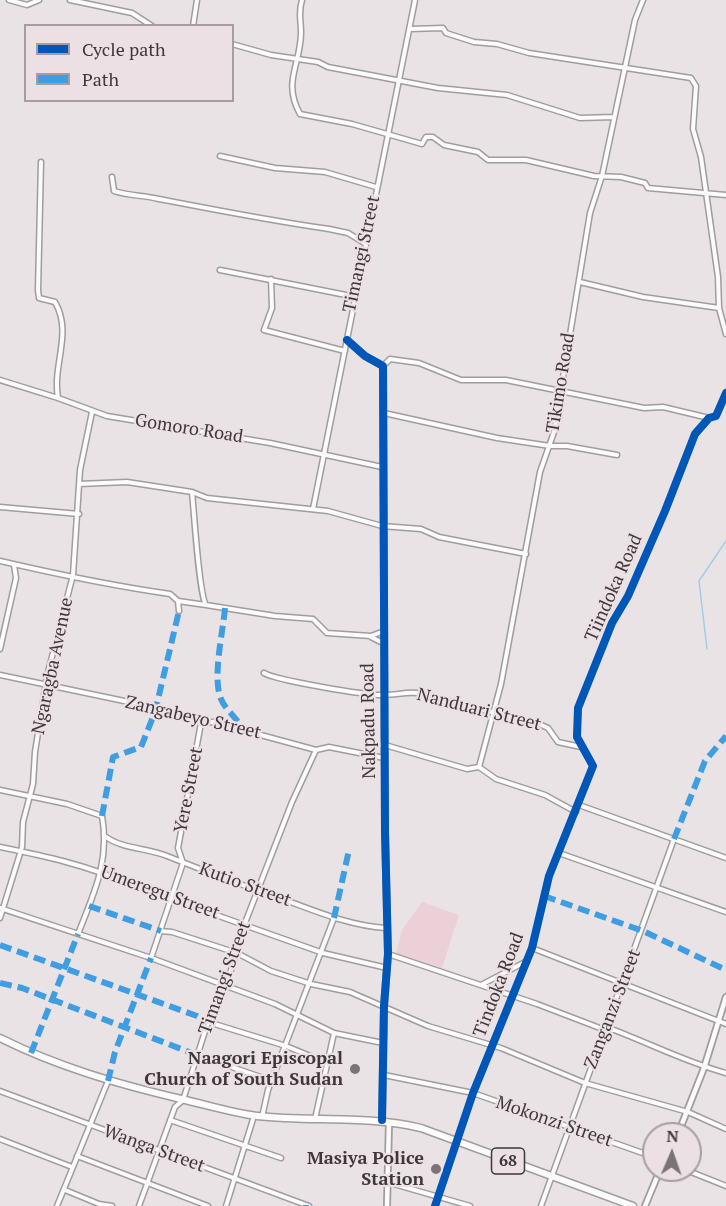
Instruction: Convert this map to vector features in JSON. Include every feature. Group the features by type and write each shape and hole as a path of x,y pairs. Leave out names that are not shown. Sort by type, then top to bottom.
{"main road":[{"name":"68","path":"0,1038 45,1059 108,1082 254,1116 386,1120 421,1128 633,1206"}],"street":[{"path":"9,0 27,5 39,0"},
{"path":"70,0 132,13 149,24"},
{"path":"193,24 197,0"},
{"path":"302,0 298,15 301,32 291,87 300,114 352,124 422,144 426,137 433,137 444,145 478,152 488,160 526,160 602,176 621,177 645,183 648,188 726,195"},
{"name":"Timangi Street","path":"313,509 397,80 415,0"},
{"name":"Tikimo Road","path":"480,767 495,714 540,472 550,446 580,282 590,213 602,176 635,20 643,0"},
{"path":"410,29 442,28 446,33 474,42 497,44 529,53 691,78 696,86 693,129 701,158 718,277 719,308 726,334"},
{"path":"234,45 271,55 297,58 438,88 507,95 580,118 613,117"},
{"path":"220,156 274,168 325,172 376,187"},
{"path":"41,162 38,290 39,298 55,302 60,311 64,340 56,386 58,398"},
{"path":"112,177 114,191 134,197 157,198 200,209 329,229 348,233 366,244"},
{"path":"220,270 265,281 270,279 356,297"},
{"path":"270,279 272,308 264,330 345,351"},
{"path":"580,282 643,297 719,308"},
{"path":"347,340 365,356 383,366 390,359 419,363 461,380 506,380 644,408 663,407 709,418"},
{"name":"Nakpadu Road","path":"383,366 383,695 388,859 386,928 388,954 383,1043 387,1206"},
{"name":"Gomoro Road","path":"0,380 58,398 92,412 382,467"},
{"name":"Tiindoka Road","path":"579,805 593,766 581,747 576,724 578,708 612,623 628,596 665,511 695,434 709,418 716,416 726,393"},
{"name":"Ngaragba Avenue","path":"0,918 21,849 23,822 46,684 74,575 73,549 79,514 79,484 92,412"},
{"path":"384,413 497,438 550,446 567,446 617,455"},
{"path":"79,484 127,482 192,492 207,498 313,509 371,521 382,526 422,529 439,537 526,554"},
{"path":"192,492 200,557 200,589 207,605"},
{"path":"0,507 79,514"},
{"path":"0,561 56,575 74,575 170,594 178,601 186,603 313,619 327,633 370,636 384,643"},
{"path":"0,649 16,578 14,565"},
{"path":"178,601 180,610 186,603"},
{"path":"370,636 384,631"},
{"name":"Nanduari Street","path":"264,673 284,681 383,695 403,692 417,693 539,724 548,728 558,742 581,747"},
{"name":"Zangabeyo Street","path":"0,675 129,702 201,723 213,722 316,750 329,747 384,758"},
{"name":"Yere Street","path":"151,958 183,863 178,848 201,723"},
{"path":"385,745 467,769 480,767 496,779 545,795 576,812"},
{"name":"Timangi Street","path":"139,1206 175,1107 183,1100 208,1022 237,953 245,923 292,802 316,750"},
{"path":"0,790 67,804 102,816 106,837 101,871 78,934"},
{"path":"579,805 726,858"},
{"name":"Tindoka Road","path":"435,1206 473,1093 532,948 549,876 579,805"},
{"name":"Kutio Street","path":"106,837 334,918 366,927 386,928"},
{"name":"Zanganzi Street","path":"541,1206 674,839"},
{"name":"Umeregu Street","path":"0,847 21,849 101,871 321,951 387,968"},
{"path":"559,854 658,886 726,912"},
{"path":"2,909 151,958 223,987 275,1004 334,1034 383,1043"},
{"path":"262,1117 273,1080 334,918"},
{"path":"161,931 172,932 237,953 270,971 311,984 350,992 428,1026 493,1046 585,1083 688,1112 726,1129"},
{"path":"532,948 726,1024"},
{"path":"388,954 605,1030 614,1030 648,1042 704,1068 726,1073"},
{"path":"480,985 527,961"},
{"path":"683,1122 704,1068 726,997"},
{"path":"208,1022 286,1046 327,1063"},
{"path":"315,1119 334,1034"},
{"path":"197,1055 273,1080"},
{"name":"Mokonzi Street","path":"384,1075 473,1093 642,1153"},
{"path":"57,1206 108,1082"},
{"name":"Wanga Street","path":"0,1091 309,1206"},
{"path":"226,1206 254,1116"},
{"path":"170,1120 281,1158"},
{"path":"0,1139 72,1167"},
{"path":"77,1156 208,1206"},
{"path":"702,1176 726,1186"},
{"path":"387,1182 470,1206"},
{"path":"645,1206 655,1182"},
{"path":"64,1190 99,1204 112,1206"}],"shaded area":[{"path":"422,902 459,915 442,968 396,953 402,930"}],"waterway":[{"path":"707,649 699,581 726,541"}],"marked path":[{"path":"225,608 218,667 219,690 223,703 243,730"},
{"path":"102,816 113,757 141,747 155,712 179,611"},
{"path":"674,839 705,761 726,736"},
{"path":"334,918 349,850"},
{"path":"544,896 643,931 726,970"},
{"path":"89,906 161,931"},
{"path":"31,1053 78,934"},
{"path":"0,945 197,1016 208,1022"},
{"path":"108,1081 115,1052 151,958"},
{"path":"0,983 22,988 197,1055"}],"cycle path":[{"path":"347,340 365,356 383,366 385,832 388,954 384,1006 382,1120"},
{"path":"435,1206 473,1093 532,948 549,876 593,766 577,737 578,708 612,623 628,596 665,511 695,434 709,418 716,416 726,393"}],"place":[{"name":"Naagori Episcopal Church of South Sudan","path":"355,1069"},
{"name":"Masiya Police Station","path":"436,1169"}]}
